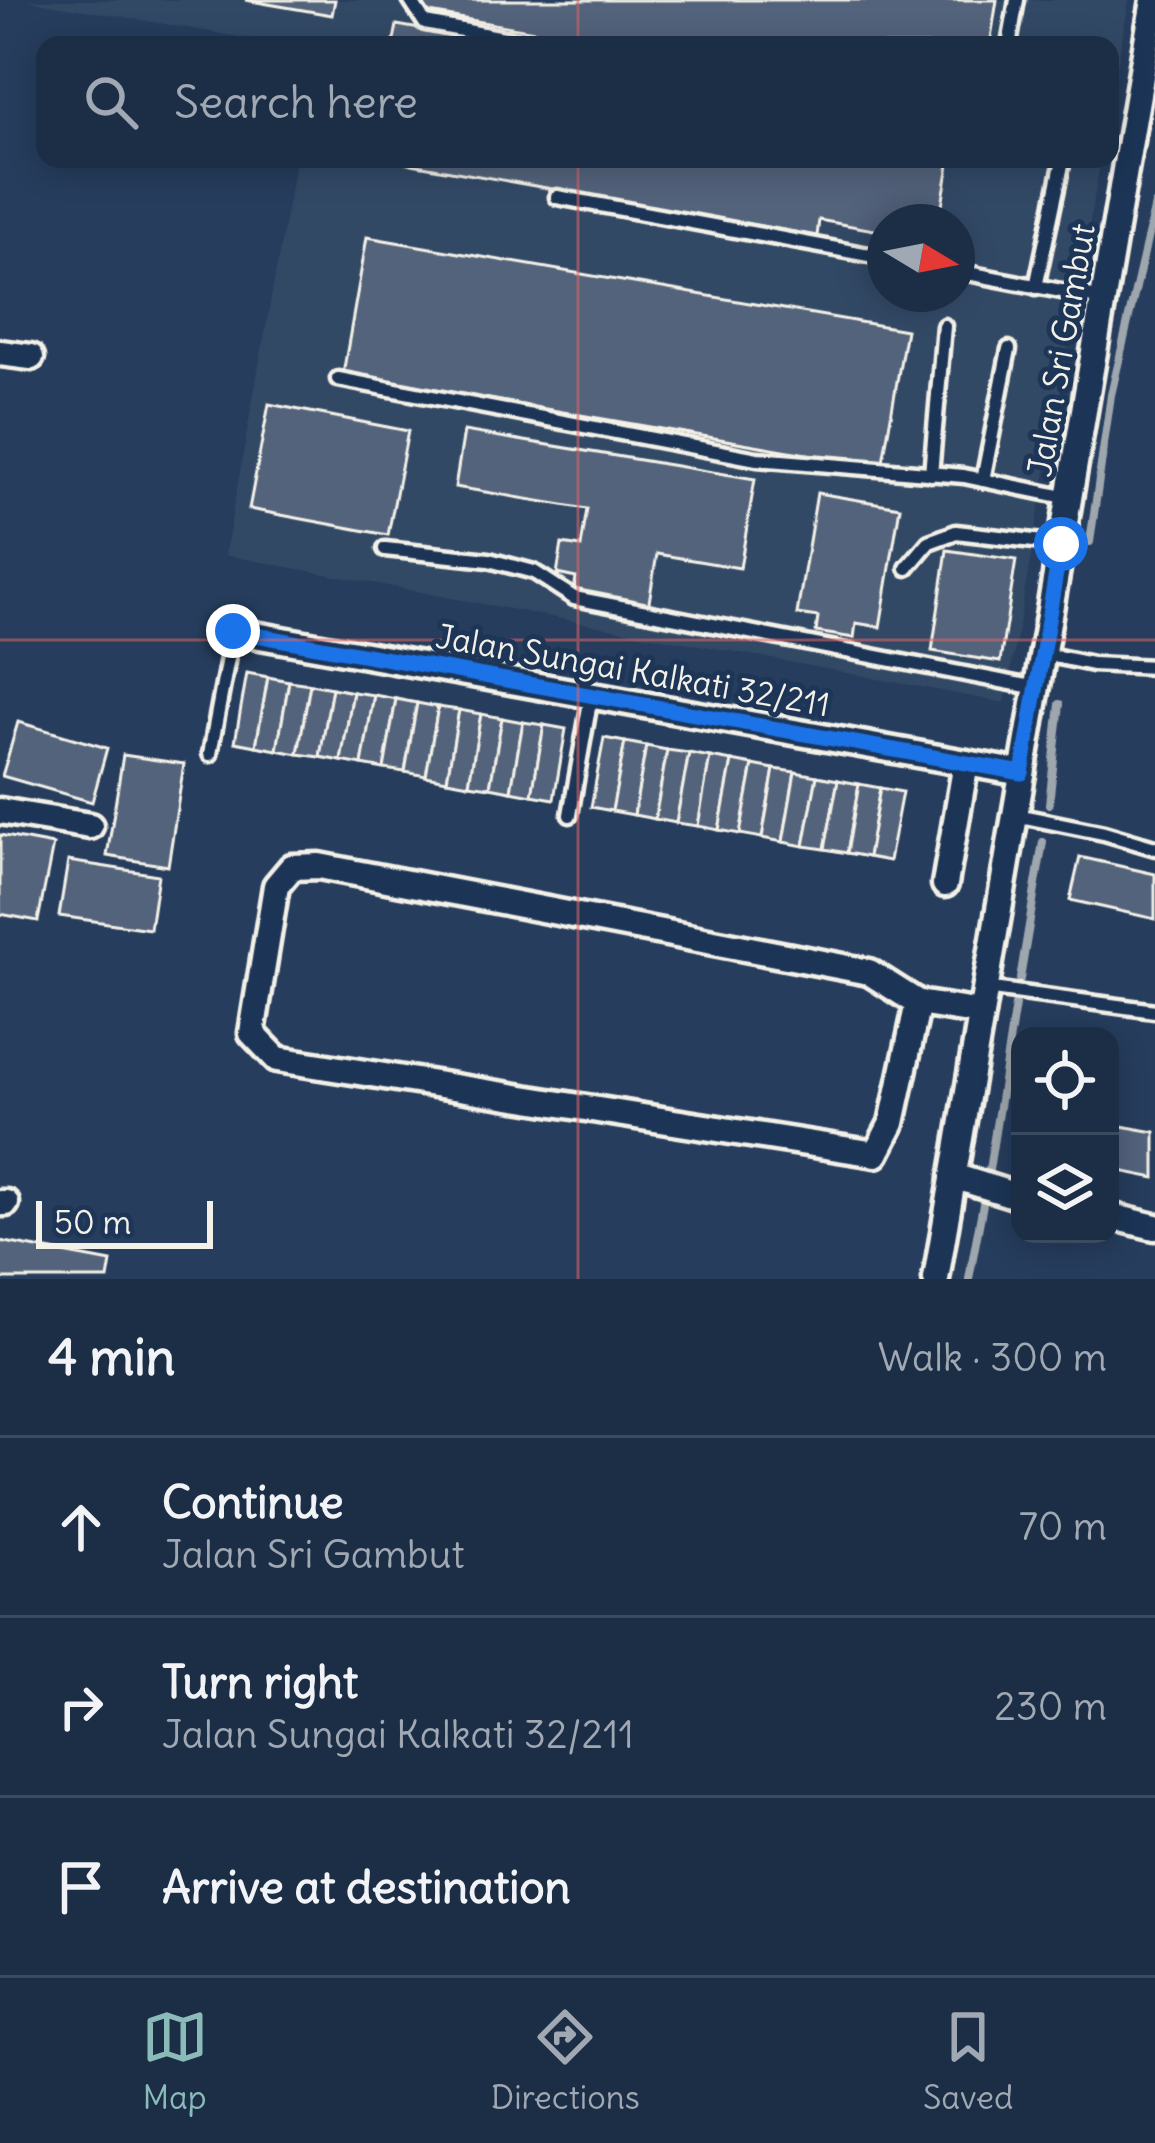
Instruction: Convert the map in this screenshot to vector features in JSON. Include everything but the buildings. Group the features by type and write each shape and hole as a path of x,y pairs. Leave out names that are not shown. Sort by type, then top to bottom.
{"street":[{"name":"Jalan Sri Gambut","path":"936,1279 1150,48 1154,0"},
{"path":"0,353 31,357"},
{"name":"Jalan Sungai Kalkati 32/211","path":"233,631 1022,773"},
{"path":"945,884 966,763"},
{"path":"0,811 90,826"},
{"path":"918,1003 892,1123 876,1154 277,1059 252,1033 276,886 292,867 319,866 869,972 918,1003 983,1000"},
{"path":"953,1176 1011,1193"},
{"path":"1119,1218 1155,1227"}],"lane":[{"path":"410,0 424,23 493,36"},
{"path":"1011,36 1017,0"},
{"path":"1036,286 1061,168"},
{"path":"557,197 867,255"},
{"path":"975,274 1103,299"},
{"path":"931,474 944,326"},
{"path":"983,481 1009,349"},
{"path":"338,379 757,458 931,474 1069,498"},
{"path":"907,568 929,542 956,532 1061,544"},
{"path":"385,549 489,560 534,572 574,598 1037,688"},
{"path":"210,754 233,631"},
{"path":"1042,654 1092,664 1155,667"},
{"path":"570,815 591,696"},
{"path":"1015,814 1155,848"},
{"path":"983,1000 1155,1010"}],"shaded area":[{"path":"27,0 1129,0 1119,56 1119,36 233,36"},
{"path":"294,168 1099,168 1005,703 225,555"}],"waterway":[{"path":"1090,542 1111,395 1155,205"},
{"path":"1049,804 1060,704"},
{"path":"1020,979 1043,842"},
{"path":"989,1170 1015,1005"},
{"path":"969,1279 983,1204"}],"route":[{"path":"233,631 1022,773 1061,544"}]}
